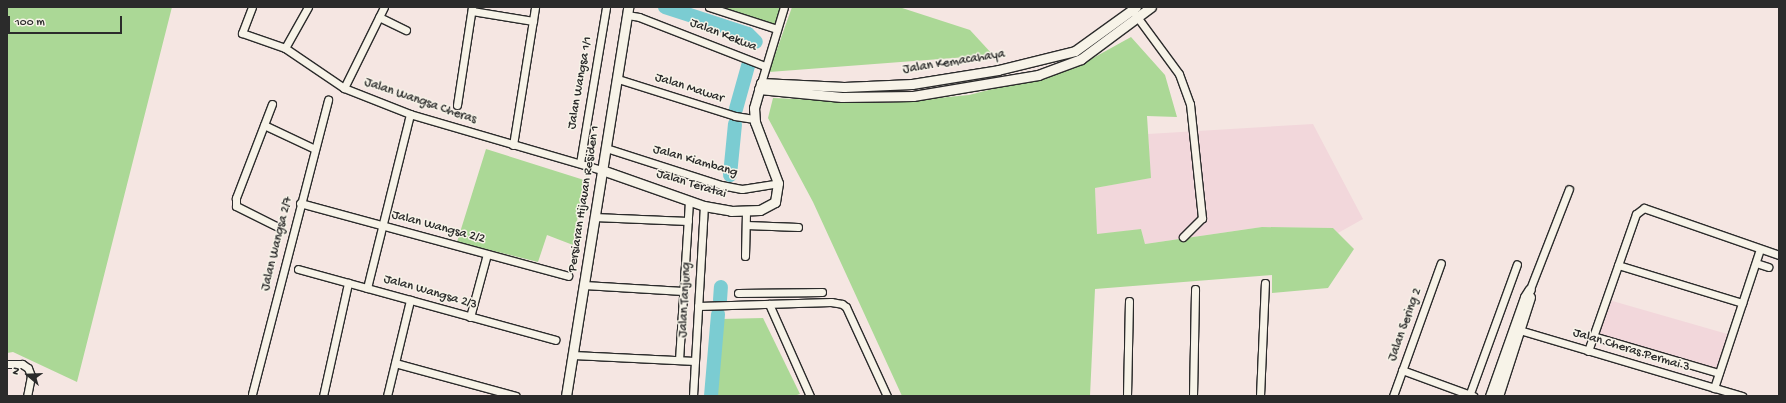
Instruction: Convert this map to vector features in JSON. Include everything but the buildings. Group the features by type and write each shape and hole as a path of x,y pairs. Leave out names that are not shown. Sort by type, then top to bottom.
{"street":[{"name":"Jalan Wangsa Cheras","path":"252,7 242,33 285,48 344,88 410,114 602,170"},
{"path":"285,48 308,7"},
{"path":"344,88 384,7"},
{"path":"513,145 535,7"},
{"name":"Jalan Wangsa 1/1","path":"580,163 606,7"},
{"path":"710,7 777,29"},
{"path":"778,183 754,119 765,66 784,7"},
{"name":"Jalan Kemacahaya","path":"760,86 844,87 912,84 998,70 1075,51 1135,11 1151,7"},
{"path":"456,105 472,9 533,20"},
{"name":"Jalan Kekwa","path":"628,11 639,17 765,66"},
{"name":"Persiaran Hijauan Residen 1","path":"566,396 628,11"},
{"path":"1135,11 1178,74 1190,104 1202,218 1183,236"},
{"name":"Jalan Kemacahaya","path":"760,86 842,98 913,96 1038,75 1081,59 1135,11"},
{"path":"379,17 406,30"},
{"name":"Jalan Mawar","path":"618,79 735,116 754,119"},
{"name":"Jalan Wangsa 2/7","path":"252,394 300,203 328,100"},
{"path":"272,104 236,198 236,206 276,226"},
{"path":"367,288 410,114"},
{"path":"264,125 315,149"},
{"name":"Jalan Kiambang","path":"606,148 721,185 742,188 778,183"},
{"name":"Jalan Teratai","path":"602,170 704,206 746,211 760,210 775,202 778,183"},
{"path":"1498,396 1525,297 1530,289 1568,189"},
{"path":"679,360 688,222 688,200"},
{"name":"Jalan Wangsa 2/2","path":"300,203 568,276"},
{"name":"Jalan Tanjung","path":"693,396 704,206"},
{"path":"1588,351 1636,214 1644,208 1779,255"},
{"path":"745,256 746,211"},
{"path":"594,217 688,222"},
{"path":"746,225 798,227"},
{"path":"1714,388 1760,249"},
{"path":"470,317 487,254"},
{"name":"Jalan Sering 2","path":"1393,396 1441,263"},
{"path":"1756,263 1768,267"},
{"path":"1402,370 1471,396 1517,264"},
{"path":"1618,265 1742,303"},
{"name":"Jalan Wangsa 2/3","path":"298,269 555,340"},
{"path":"323,396 348,283"},
{"path":"1260,396 1265,283"},
{"path":"584,285 683,291"},
{"path":"1193,396 1194,289"},
{"path":"738,294 822,292"},
{"path":"387,396 410,300"},
{"path":"1127,396 1129,301"},
{"path":"698,306 837,302 846,307 887,396"},
{"path":"769,304 807,395"},
{"path":"1490,396 1517,329"},
{"name":"Jalan Cheras Permai 3","path":"1517,329 1742,396"},
{"path":"1594,336 1719,373"},
{"path":"573,355 695,361"},
{"path":"395,363 516,396"},
{"path":"7,364 22,364 28,368 31,376 27,396"}],"shaded area":[{"path":"1313,124 1363,219 1338,233 1333,228 1262,227 1145,244 1141,229 1097,235 1095,188 1150,178 1148,134"},
{"path":"1609,300 1728,334 1718,369 1599,335"}],"green space":[{"path":"7,7 172,7 77,382 13,352 7,353"},
{"path":"718,7 782,7 775,26"},
{"path":"792,7 899,7 970,30 993,55 769,72"},
{"path":"1131,37 1165,75 1177,117 1147,116 1151,178 1095,188 1097,234 1141,229 1145,244 1262,227 1333,228 1354,249 1328,288 1272,293 1272,275 1095,289 1090,396 902,396 813,202 768,118 773,98 886,103 969,95 1075,68"},
{"path":"486,149 584,180 573,245 547,235 538,262 457,242"},
{"path":"763,318 800,394 794,396 715,396 721,319"}],"waterway":[{"path":"665,7 748,34 756,42"},
{"path":"736,109 748,66"},
{"path":"730,175 735,124"},
{"path":"720,300 721,287"},
{"path":"711,396 718,314"}]}
